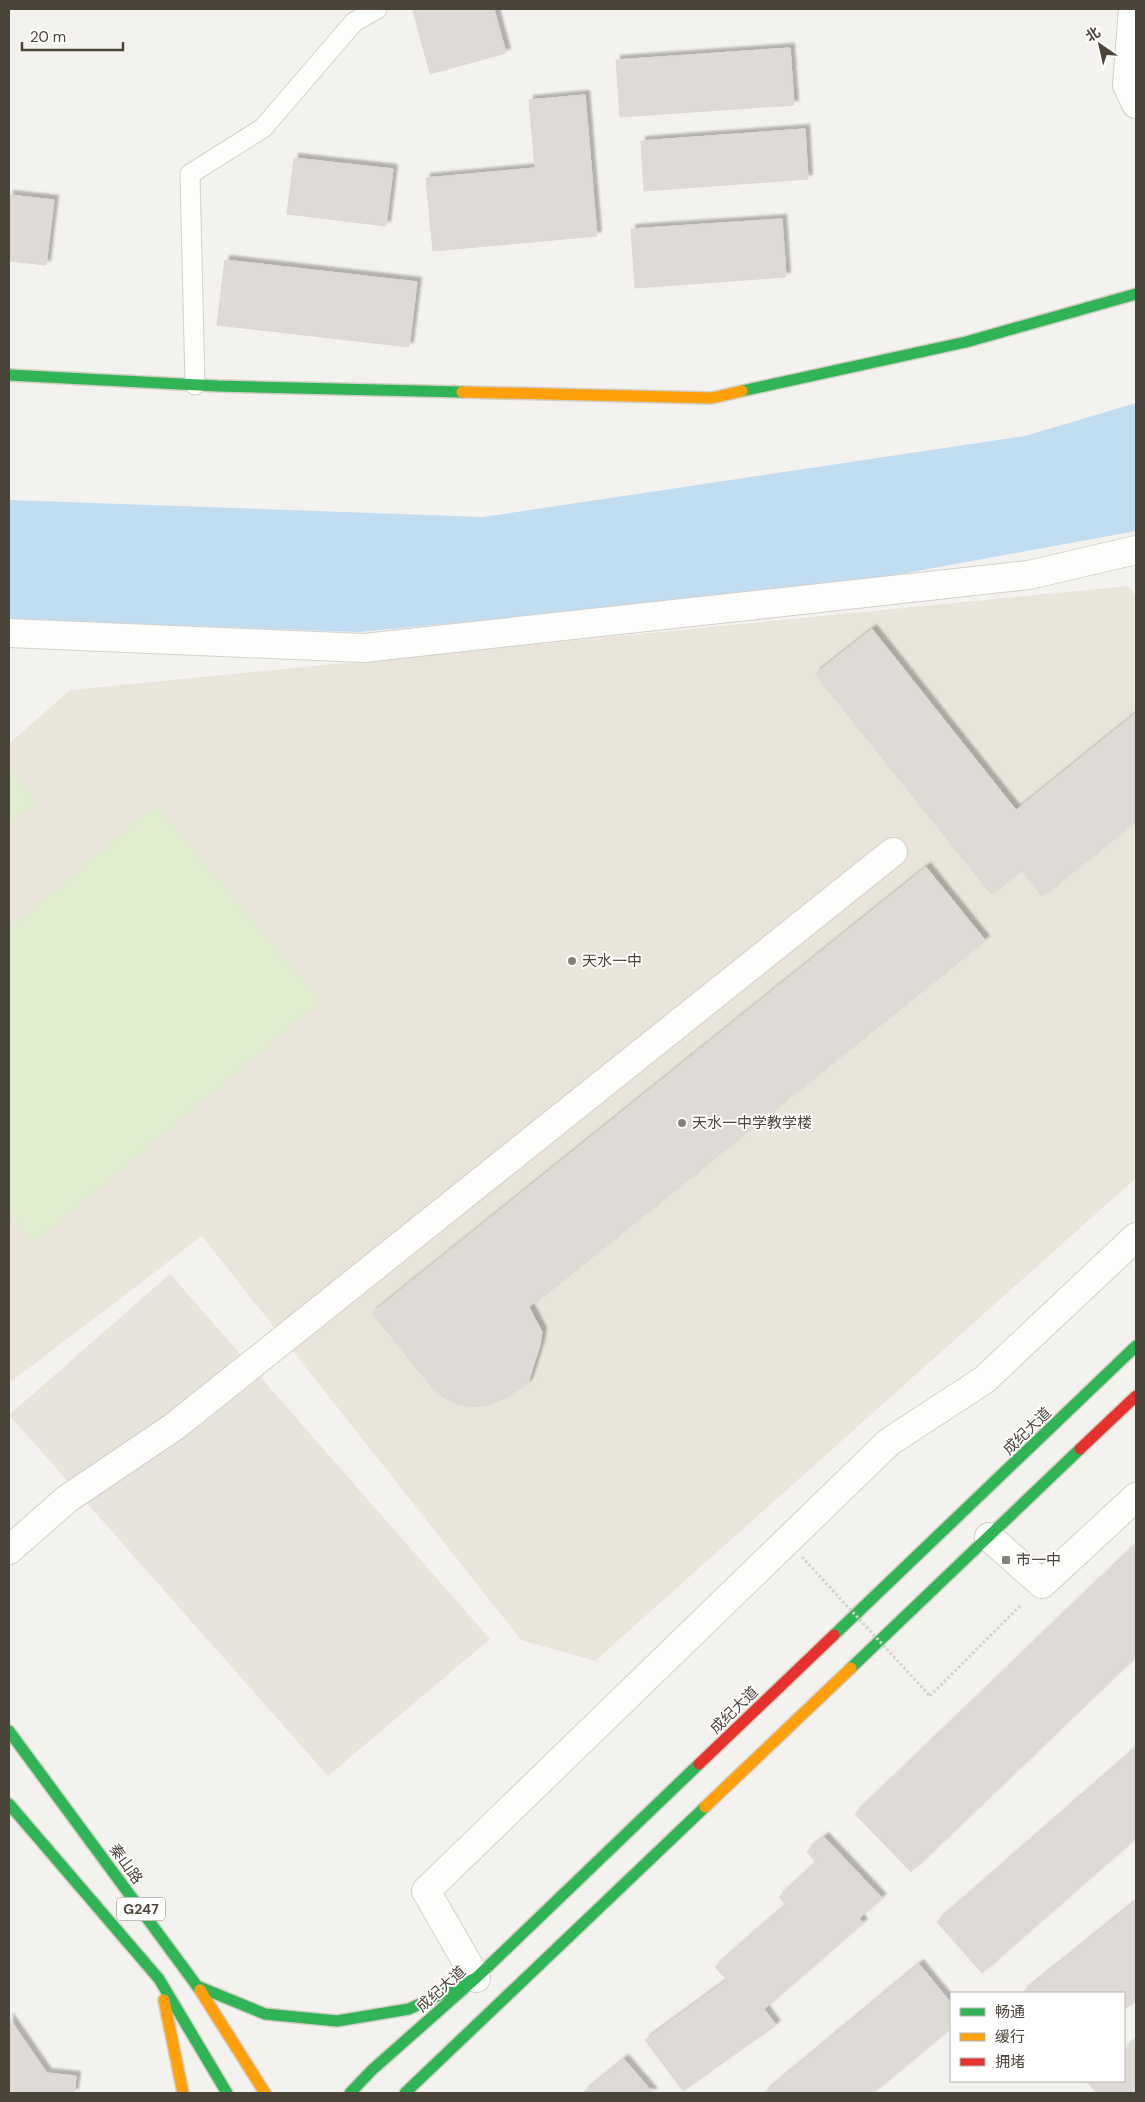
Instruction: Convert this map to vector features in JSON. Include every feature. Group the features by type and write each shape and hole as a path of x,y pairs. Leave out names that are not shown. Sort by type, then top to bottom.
{"main road":[{"path":"9,375 195,385 712,398 966,342 1136,294"},
{"name":"成纪大道","path":"350,2093 372,2070 476,1978 1136,1346"},
{"path":"405,2093 1136,1396"},
{"name":"秦山路","path":"9,1731 197,1986 265,2093"},
{"name":"G247","path":"9,1804 159,1979"},
{"path":"197,1986 265,2014 337,2021 409,2009 476,1978"},
{"path":"159,1979 183,2093"},
{"path":"159,1979 226,2093"}],"street":[{"path":"1133,9 1127,85 1136,104"},
{"path":"9,634 364,648 1028,575 1136,550"},
{"path":"9,1550 67,1499 174,1426 893,852"},
{"path":"476,1978 426,1891 889,1442 984,1380 1136,1237"},
{"path":"989,1537 1042,1584 1136,1496"}],"lane":[{"path":"195,385 190,174 263,128 354,22 377,9"}],"path":[{"path":"802,1557 930,1696 1042,1584"}],"shaded area":[{"name":"天水一中","path":"1128,586 1136,596 1136,1178 595,1661 521,1640 202,1236 12,1381 9,1379 9,744 70,690"},
{"path":"170,1274 490,1639 328,1776 9,1415"}],"green space":[{"path":"9,768 36,802 9,824"},
{"path":"156,805 321,1001 34,1243 9,1213 9,929"}],"water":[{"path":"1136,403 1136,531 814,590 358,632 9,619 9,500 483,517 1025,436"}],"building":[{"path":"494,9 506,53 430,74 413,10"},
{"path":"790,48 794,105 620,117 616,60"},
{"path":"585,95 597,236 433,251 426,178 535,168 529,100"},
{"path":"805,129 808,179 644,191 641,141"},
{"path":"294,158 393,169 386,226 287,214"},
{"path":"9,195 54,200 46,265 9,261"},
{"path":"782,219 786,277 635,288 631,229"},
{"path":"225,260 417,282 409,347 217,325"},
{"path":"872,629 1016,810 1136,713 1136,821 1042,896 1021,870 991,894 815,674"},
{"name":"天水一中学教学楼","path":"926,867 985,940 529,1307 542,1332 540,1345 528,1383 504,1399 489,1405 473,1407 457,1404 443,1397 431,1386 372,1313"},
{"path":"1136,1544 1136,1656 911,1872 855,1814"},
{"path":"1136,1748 1136,1838 982,1973 937,1922"},
{"path":"824,1837 882,1898 859,1918 863,1923 764,2009 776,2025 683,2091 645,2040 727,1980 715,1967 786,1905 779,1897 816,1863 807,1851"},
{"path":"1136,1901 1136,2000 1125,2009 1125,1992 1023,1992"},
{"path":"919,1964 950,2002 950,2029 873,2093 764,2093"},
{"path":"9,2018 47,2073 76,2076 74,2093 9,2093"},
{"path":"1136,2040 1136,2093 1096,2093 1088,2082 1125,2082 1125,2049"},
{"path":"624,2059 653,2093 583,2093"}],"traffic: fast":[{"path":"742,391 966,342 1136,294"},
{"path":"9,375 218,386 462,392"},
{"path":"834,1635 1136,1346"},
{"path":"851,1668 1080,1449"},
{"path":"9,1731 200,1990"},
{"path":"350,2093 372,2070 476,1978 699,1764"},
{"path":"9,1804 159,1979 227,2093"},
{"path":"405,2093 705,1807"},
{"path":"197,1986 265,2014 337,2021 409,2009 476,1978"}],"traffic: slow":[{"path":"462,392 712,398 742,391"},
{"path":"705,1807 851,1668"},
{"path":"200,1990 265,2093"},
{"path":"164,2000 183,2093"}],"traffic: jam":[{"path":"1080,1449 1136,1396"},
{"path":"699,1764 834,1635"}],"place":[{"name":"天水一中","path":"572,961"},
{"name":"天水一中学教学楼","path":"682,1123"},
{"name":"市一中","path":"1006,1560"}]}
